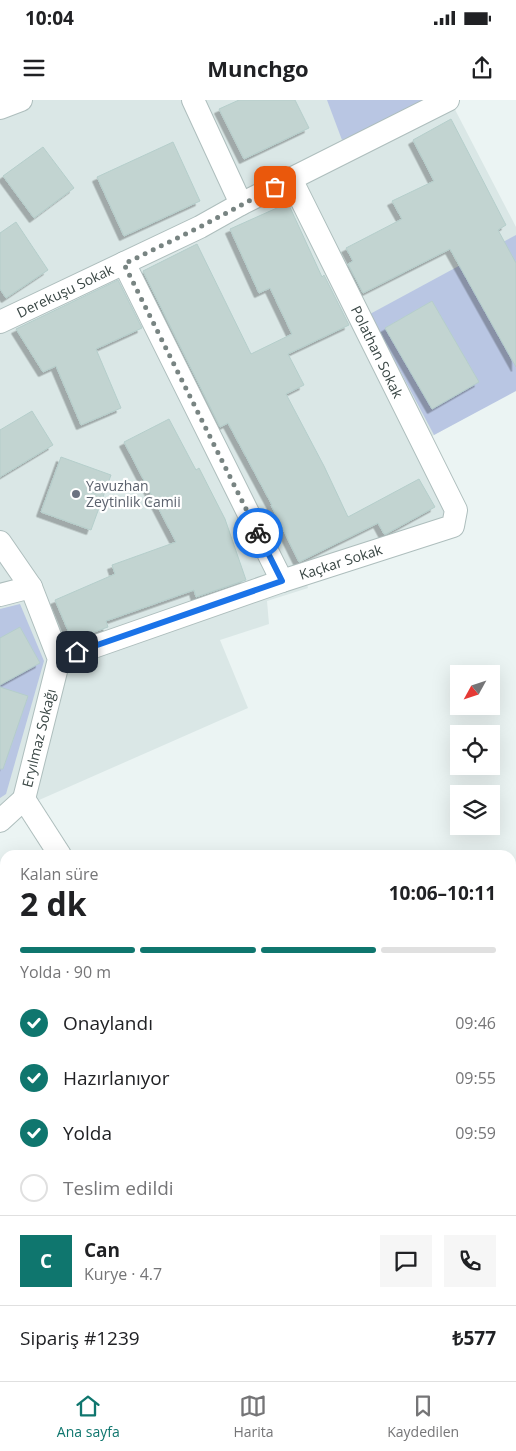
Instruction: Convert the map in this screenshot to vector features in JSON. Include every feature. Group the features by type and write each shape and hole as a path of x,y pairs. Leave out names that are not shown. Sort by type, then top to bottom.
{"street":[{"path":"0,108 21,100"},
{"path":"193,100 242,204"},
{"name":"Derekuşu Sokak","path":"0,322 200,227 448,100"},
{"name":"Polathan Sokak","path":"292,179 456,510 453,526"},
{"path":"124,264 282,581"},
{"name":"Kaçkar Sokak","path":"59,658 282,581 453,526"},
{"path":"0,542 31,587 59,658"},
{"path":"0,595 31,587"},
{"name":"Eryılmaz Sokağı","path":"24,800 59,658"},
{"path":"0,821 24,800 57,850"}],"shaded area":[{"path":"0,100 450,100 516,227 516,390 414,446 448,510 436,525 303,568 308,588 267,601 269,624 220,640 248,708 30,804 0,828"},
{"path":"327,100 430,100 342,140"},
{"path":"516,235 516,391 434,435 370,314"},
{"path":"20,604 44,661 6,794 0,798 0,609"}],"building":[{"path":"239,100 295,100 309,128 244,159 219,109"},
{"path":"451,119 506,225 498,230 516,263 516,367 450,249 363,293 348,264 353,261 346,248 402,219 392,201 434,181 413,140"},
{"path":"173,142 200,201 124,236 97,177"},
{"path":"43,147 74,188 34,218 3,176"},
{"path":"288,203 322,277 324,275 349,325 288,354 304,385 286,394 324,466 348,517 419,479 435,507 386,534 384,534 378,523 299,562 272,505 228,423 220,427 143,271 197,244 251,354 292,334 270,288 259,293 230,229"},
{"path":"16,222 48,270 6,298 0,289 0,233"},
{"path":"118,280 142,328 96,349 121,408 81,425 56,366 43,372 16,329"},
{"path":"432,301 479,382 432,409 385,328"},
{"path":"32,411 53,445 0,477 0,430"},
{"path":"169,419 196,470 199,468 225,519 246,580 196,597 194,590 106,621 108,627 72,640 55,600 115,574 112,565 176,542 124,442"},
{"name":"Yavuzhan Zeytinlik Camii","path":"61,457 111,475 91,530 41,512"},
{"path":"20,627 40,663 0,685 0,638"},
{"path":"0,687 28,696 3,769 0,769"}],"way so far":[{"path":"258,533 124,264 200,227 275,187"}],"place":[{"name":"Yavuzhan Zeytinlik Camii","path":"76,494"}],"route":[{"path":"77,652 282,581 258,533"}]}
